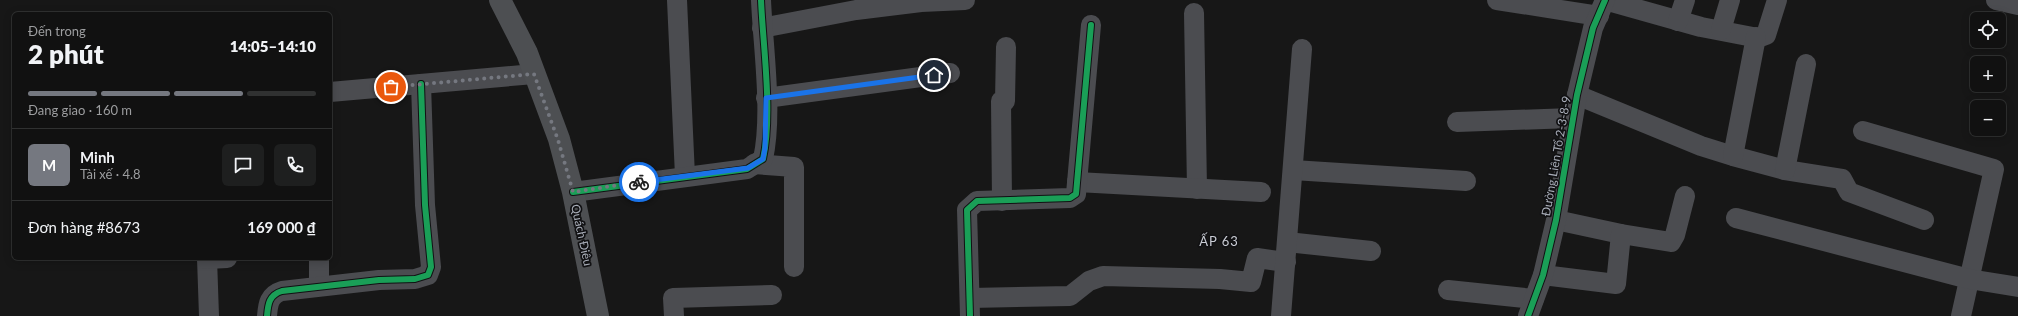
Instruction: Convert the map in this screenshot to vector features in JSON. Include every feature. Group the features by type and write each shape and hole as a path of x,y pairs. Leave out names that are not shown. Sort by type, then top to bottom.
{"main road":[{"name":"Quách Điêu","path":"500,0 527,53 558,140 573,192 598,316"}],"street":[{"path":"677,0 685,176"},
{"path":"573,192 748,168 763,159 765,148 766,98 761,0"},
{"path":"762,28 817,9 856,10 921,1 965,0"},
{"path":"1497,0 1603,5 1701,27 1756,37 1764,37 1766,35 1777,0"},
{"path":"1678,21 1685,0"},
{"path":"1721,30 1730,0"},
{"path":"1996,0 2018,5"},
{"name":"Đường Liên Tổ 2-3-8-9","path":"1531,307 1543,275 1556,220 1577,95 1593,28 1603,5"},
{"path":"1194,13 1197,189"},
{"path":"1091,25 1076,194 1072,198 977,201 967,210 970,307 1070,296 1089,281 1103,276 1220,278 1251,282 1257,258 1286,252 1371,251"},
{"path":"1733,156 1756,37"},
{"path":"1002,201 1001,101 1005,101 1006,47"},
{"path":"1281,316 1302,49"},
{"path":"1785,170 1806,64"},
{"path":"766,98 950,73"},
{"path":"332,92 534,74"},
{"path":"267,316 268,303 271,297 278,292 379,280 415,279 428,275 431,271 425,206 421,84"},
{"path":"1577,95 1701,146 1785,170 1842,179 1847,191 1924,220"},
{"path":"1457,122 1572,118"},
{"path":"1863,131 1994,168 1961,316"},
{"path":"754,164 794,167 794,267"},
{"path":"1293,170 1466,182"},
{"path":"1076,182 1261,192"},
{"path":"1556,220 1621,234 1671,242 1676,235 1684,196"},
{"path":"1736,218 1969,279 2018,287"},
{"path":"1543,275 1616,284 1621,234"},
{"path":"207,260 209,316"},
{"path":"319,260 319,286"},
{"path":"1448,290 1531,307"},
{"path":"674,316 673,298 772,295"}],"cycle path":[{"path":"573,192 747,169 763,159 766,141 767,101 761,0"},
{"path":"1528,316 1543,275 1556,220 1577,95 1593,28 1605,0"},
{"path":"970,316 967,210 977,201 1070,198 1076,194 1091,25"},
{"path":"267,316 270,300 274,295 282,291 379,280 415,279 428,275 431,267 425,205 421,84"}],"way so far":[{"path":"391,87 534,74 558,140 573,192 639,182"}],"district":[{"name":"ẤP 63","path":"1219,241"}],"route":[{"path":"639,182 748,168 763,159 765,148 766,98 934,75"}]}
